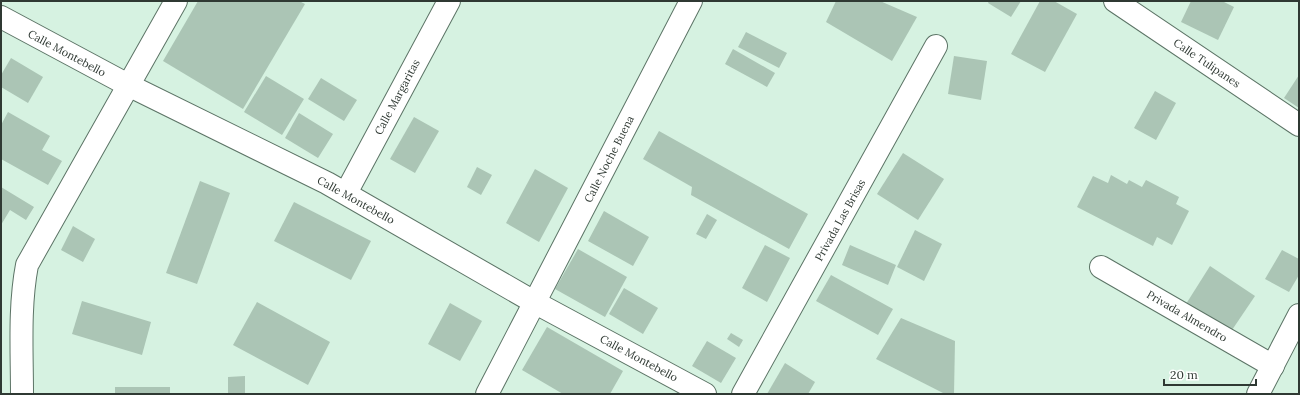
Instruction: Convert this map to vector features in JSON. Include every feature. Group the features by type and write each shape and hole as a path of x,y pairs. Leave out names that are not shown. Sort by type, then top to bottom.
{"street":[{"path":"22,394 23,286 27,264 176,1"},
{"name":"Calle Margaritas","path":"346,193 449,1"},
{"name":"Calle Noche Buena","path":"487,394 691,1"},
{"name":"Calle Tulipanes","path":"1115,1 1299,125"},
{"name":"Calle Montebello","path":"1,17 126,88 346,193 530,310 705,394"},
{"name":"Privada Las Brisas","path":"743,394 936,46"},
{"name":"Privada Almendro","path":"1100,267 1273,366"},
{"path":"1258,394 1299,315"}],"building":[{"path":"198,1 299,1 305,4 243,109 163,61"},
{"path":"836,1 880,1 917,17 892,61 826,22"},
{"path":"989,1 1021,1 1011,17 988,3"},
{"path":"1040,1 1054,1 1077,14 1045,72 1011,54"},
{"path":"1191,1 1222,1 1234,7 1218,40 1181,22"},
{"path":"746,32 787,53 779,68 738,47"},
{"path":"733,49 775,73 767,87 725,64"},
{"path":"954,56 987,61 981,100 948,94"},
{"path":"11,58 43,77 28,103 1,87 1,75"},
{"path":"1299,75 1299,108 1284,98"},
{"path":"266,76 304,99 282,135 244,112"},
{"path":"321,78 357,100 344,121 308,99"},
{"path":"1155,91 1176,103 1156,140 1134,128"},
{"path":"8,112 50,136 42,150 62,161 48,185 1,159 1,125"},
{"path":"299,113 333,134 318,158 285,138"},
{"path":"414,117 439,131 415,173 390,159"},
{"path":"659,131 808,214 789,249 691,195 692,187 643,159"},
{"path":"903,153 944,179 918,220 877,194"},
{"path":"477,167 492,175 481,195 467,187"},
{"path":"535,169 568,188 539,242 506,223"},
{"path":"1111,175 1127,184 1129,180 1142,187 1146,180 1179,197 1176,204 1189,211 1172,245 1157,237 1153,246 1077,207 1093,176 1108,183"},
{"path":"200,181 230,193 197,284 166,273"},
{"path":"1,187 34,207 26,220 10,210 1,225"},
{"path":"294,202 371,241 351,280 274,241"},
{"path":"604,211 649,237 633,266 588,241"},
{"path":"707,214 717,220 706,239 696,234"},
{"path":"73,226 95,239 83,262 61,250"},
{"path":"915,230 942,244 924,281 897,267"},
{"path":"765,245 790,258 767,302 742,288"},
{"path":"850,245 896,265 888,285 842,265"},
{"path":"578,249 627,277 605,317 555,289"},
{"path":"1282,250 1299,259 1299,275 1289,292 1265,279"},
{"path":"1210,266 1255,296 1230,333 1186,304"},
{"path":"831,275 893,309 878,335 816,301"},
{"path":"624,288 658,308 643,334 609,314"},
{"path":"82,301 151,322 142,355 72,334"},
{"path":"257,302 330,342 308,385 233,345"},
{"path":"450,303 482,321 460,361 428,344"},
{"path":"901,318 955,341 954,394 945,394 876,359"},
{"path":"547,327 623,371 610,394 563,394 522,370"},
{"path":"731,333 743,340 739,347 727,339"},
{"path":"707,341 736,358 721,383 692,366"},
{"path":"785,363 815,382 808,394 767,394"},
{"path":"245,376 245,394 228,394 228,377"},
{"path":"115,387 170,387 170,394 115,394"}]}
